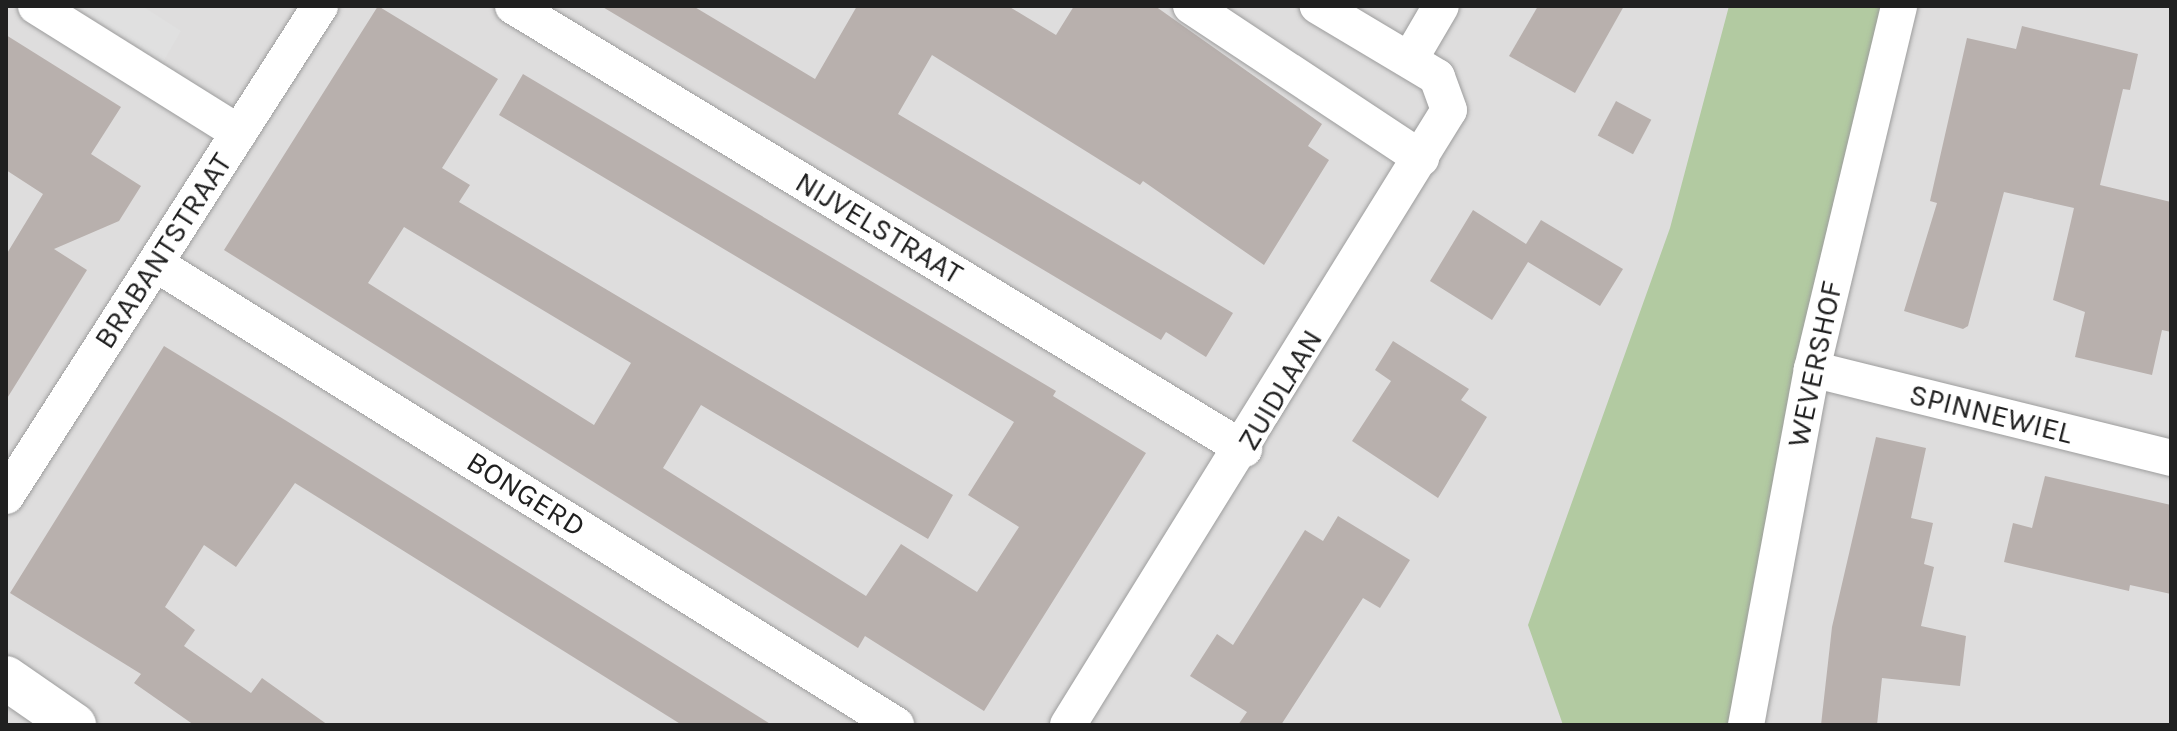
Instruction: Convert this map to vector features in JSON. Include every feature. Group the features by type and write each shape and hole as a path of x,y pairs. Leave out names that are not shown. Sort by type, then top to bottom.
{"street":[{"path":"36,6 239,133"},
{"name":"BRABANTSTRAAT","path":"6,496 320,6"},
{"name":"NIJVELSTRAAT","path":"513,6 1244,449"},
{"path":"1191,6 1421,158"},
{"path":"1318,6 1410,59 1441,6"},
{"name":"WEVERSHOF","path":"1746,725 1812,369 1899,6"},
{"name":"ZUIDLAAN","path":"1068,725 1244,449 1449,110 1449,101 1437,77 1410,59"},
{"name":"BONGERD","path":"156,264 896,725"},
{"name":"SPINNEWIEL","path":"1812,369 2171,458"},
{"path":"6,678 74,725"}],"shaded area":[{"path":"6,6 2171,6 2171,725 6,725"},
{"path":"75,6 142,6 181,31 163,62"}],"green space":[{"path":"1729,6 1883,6 1754,581 1733,725 1563,725 1528,625 1670,228"}],"building":[{"path":"378,6 498,79 442,168 470,185 459,202 953,495 928,539 701,405 663,468 866,596 901,544 977,592 1019,527 968,495 1014,422 499,115 523,74 1056,391 1053,396 1146,453 984,711 865,636 858,648 224,250","holes":["404,227 631,363 594,425 368,283"]},
{"path":"601,6 693,6 815,79 857,6 1008,6 1056,35 1074,6 1155,6 1322,124 1308,146 1329,160 1264,265 1143,181 1140,185 932,55 898,114 1233,313 1206,357 1166,332 1161,340"},
{"path":"1538,6 1624,6 1575,93 1509,56"},
{"path":"2022,26 2138,54 2130,90 2123,89 2100,185 2171,202 2171,332 2162,330 2152,375 2075,357 2085,312 2053,300 2074,208 2004,192 1968,326 1963,329 1904,311 1937,203 1930,201 1967,38 2016,49"},
{"path":"6,35 121,107 91,154 141,186 119,221 54,249 87,270 6,400 6,255 43,194 6,170"},
{"path":"1616,101 1651,120 1633,154 1598,135"},
{"path":"1473,210 1526,244 1541,220 1623,269 1600,306 1528,262 1492,320 1430,281"},
{"path":"1393,341 1469,389 1461,400 1487,417 1438,498 1352,441 1391,381 1375,370"},
{"path":"164,346 772,725 682,725 295,483 236,567 204,545 165,607 195,630 184,646 251,693 262,678 328,725 194,725 134,683 141,674 10,593"},
{"path":"1876,437 1926,448 1911,518 1933,523 1924,564 1934,567 1921,626 1966,636 1960,686 1882,678 1877,725 1821,725 1832,627"},
{"path":"2045,476 2171,505 2171,594 2130,585 2129,591 2004,562 2013,523 2032,528"},
{"path":"1338,516 1410,560 1380,608 1363,598 1281,725 1238,725 1247,712 1190,676 1217,634 1233,645 1305,530 1323,541"}]}
